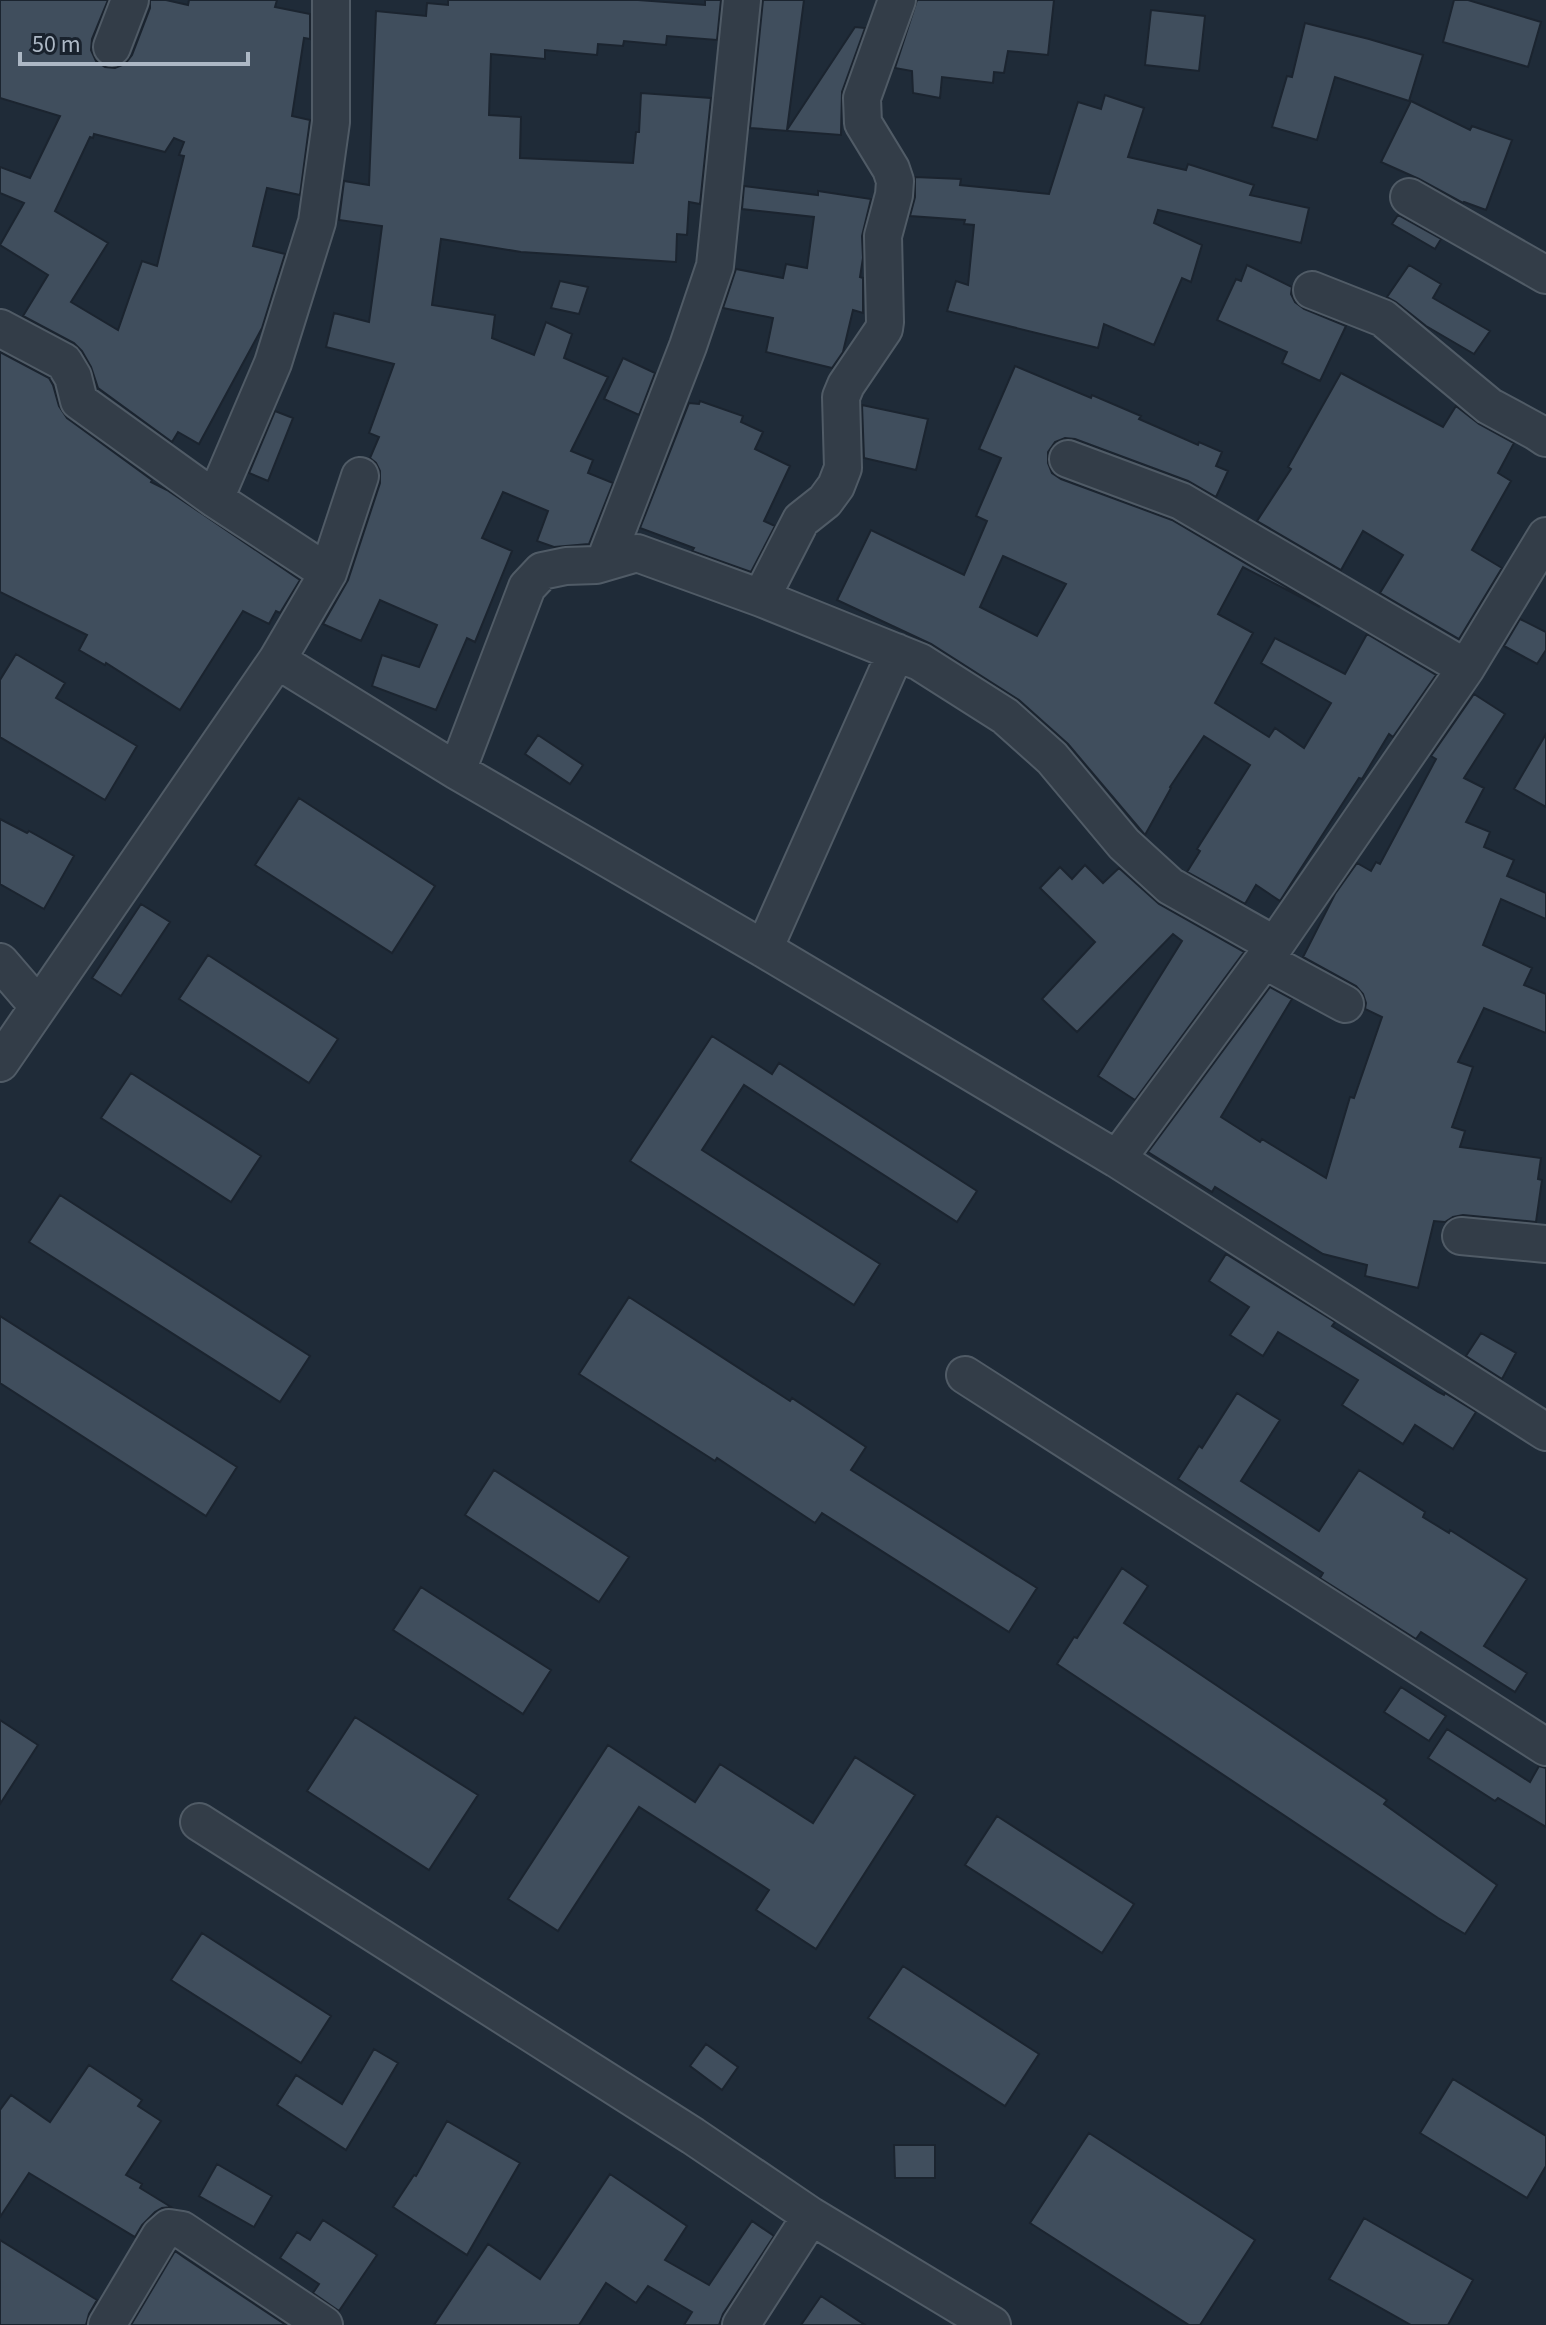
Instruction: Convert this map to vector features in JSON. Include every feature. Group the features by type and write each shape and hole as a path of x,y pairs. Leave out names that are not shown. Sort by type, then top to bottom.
{"street":[{"path":"112,47 130,0"},
{"path":"215,499 273,363 317,222 331,122 331,0"},
{"path":"605,561 688,346 715,266 742,0"},
{"path":"761,598 801,520 825,501 836,486 843,468 841,397 884,329 883,236 895,181 863,123 861,111 862,98 897,0"},
{"path":"1409,197 1546,275"},
{"path":"1312,290 1383,318 1489,406 1546,438"},
{"path":"0,328 64,362 73,377 79,401 215,499 328,573"},
{"path":"1068,459 1181,501 1466,668"},
{"path":"0,1063 277,660 328,573 360,476"},
{"path":"1117,1159 1269,952 1466,668 1546,536"},
{"path":"457,771 527,587 542,571 596,565 637,553 761,598 920,662 1005,716 1052,758 1124,844 1170,886 1345,1004"},
{"path":"764,949 896,652"},
{"path":"277,660 457,771 1117,1159 1546,1432"},
{"path":"0,962 38,1006"},
{"path":"1461,1236 1546,1244"},
{"path":"965,1375 1546,1747"},
{"path":"199,1822 693,2136 811,2216 992,2325"},
{"path":"741,2325 811,2216"},
{"path":"107,2325 160,2236 169,2228 182,2230 324,2325"}],"building":[{"path":"0,0 108,0 92,39 91,50 96,61 105,67 115,68 125,64 132,55 150,8 150,0 188,5 189,0 277,0 275,7 310,14 310,39 304,38 292,116 310,120 300,195 267,188 253,246 285,254 262,328 199,444 178,432 172,442 98,388 91,367 74,343 23,316 48,275 0,245 24,203 0,193 0,167 30,178 60,116 0,98","holes":["94,134 165,152 174,138 184,142 179,155 184,156 157,266 142,261 118,330 71,302 108,243 55,211"]},
{"path":"448,0 638,0 705,5 705,0 721,0 717,40 667,36 666,45 624,41 623,46 598,44 597,55 545,50 545,59 491,54 489,115 521,117 520,158 633,163 636,132 639,132 641,93 711,98 700,204 689,202 687,235 677,234 676,262 521,252 441,239 432,305 495,315 492,338 534,355 546,322 572,334 564,358 608,377 571,451 593,460 588,473 613,483 589,544 554,547 537,541 548,511 503,492 482,538 512,551 475,642 467,638 436,710 372,686 382,655 419,667 437,625 380,600 361,641 323,624 348,580 380,483 380,471 370,458 379,437 369,433 394,364 326,347 334,313 369,322 382,226 339,220 344,181 369,185 376,11 426,16 427,3 448,5"},
{"path":"763,0 804,0 787,130 855,27 865,28 842,92 841,135 750,128"},
{"path":"917,0 1054,0 1048,55 1008,51 1004,73 994,72 993,83 942,77 940,98 913,93 912,71 895,68"},
{"path":"1454,0 1468,0 1541,22 1528,67 1443,42"},
{"path":"1151,10 1205,16 1199,71 1145,65"},
{"path":"1305,23 1423,55 1409,101 1335,77 1317,140 1272,127 1287,76 1292,77"},
{"path":"1105,95 1144,108 1128,157 1186,170 1188,164 1254,185 1250,195 1309,208 1301,243 1158,210 1154,223 1202,245 1191,282 1182,278 1154,345 1104,324 1098,348 947,311 956,281 968,285 974,225 964,224 965,220 910,216 915,197 915,177 961,179 960,185 1049,194 1078,102 1101,109"},
{"path":"1411,101 1470,130 1472,126 1512,140 1486,210 1463,203 1381,162"},
{"path":"744,186 818,195 818,191 871,199 862,236 860,277 863,278 863,313 853,310 843,352 832,368 766,352 773,318 723,308 736,269 783,278 786,264 807,268 814,217 742,209"},
{"path":"1398,215 1441,239 1435,249 1392,224"},
{"path":"1247,265 1292,287 1295,302 1304,309 1346,326 1320,381 1282,363 1287,352 1217,320 1236,279 1241,281"},
{"path":"1409,265 1441,284 1433,298 1490,331 1474,354 1426,326 1387,297"},
{"path":"560,281 588,287 579,314 551,308"},
{"path":"0,352 49,378 67,418 151,482 300,580 280,613 276,611 269,624 243,611 180,710 106,663 79,650 87,635 0,592"},
{"path":"623,358 655,373 639,415 604,399"},
{"path":"1015,366 1091,398 1092,395 1198,445 1199,442 1222,452 1216,466 1228,471 1216,497 1188,481 1075,439 1065,438 1055,442 1048,452 1048,463 1052,473 1061,479 1172,520 1320,607 1243,567 1218,614 1253,633 1215,703 1269,737 1275,728 1304,748 1331,703 1261,663 1275,638 1345,674 1367,634 1436,675 1393,737 1389,734 1280,901 1256,885 1245,904 1187,872 1200,851 1197,849 1250,765 1204,736 1170,787 1145,835 1068,744 1019,700 931,644 837,600 871,530 964,575 987,521 976,516 1001,458 979,449","holes":["1003,556 1066,584 1037,636 980,607"]},
{"path":"1341,373 1443,427 1456,406 1479,424 1514,443 1498,473 1511,481 1472,550 1502,568 1459,639 1380,593 1403,555 1363,531 1341,570 1257,521 1291,469 1288,467"},
{"path":"700,401 743,416 741,422 763,432 755,449 790,466 764,521 775,526 751,572 640,528 689,403 699,404"},
{"path":"862,405 928,419 916,470 864,458"},
{"path":"275,411 293,418 268,481 249,473"},
{"path":"1520,619 1546,632 1546,650 1537,664 1504,646"},
{"path":"16,654 65,683 56,698 137,746 105,800 0,737 0,680"},
{"path":"1474,694 1505,714 1464,778 1484,788 1466,822 1490,832 1484,847 1514,860 1507,876 1546,893 1546,919 1501,899 1483,945 1532,968 1524,985 1546,994 1546,1033 1484,1008 1458,1062 1473,1067 1452,1127 1465,1131 1460,1147 1541,1158 1538,1179 1542,1180 1536,1222 1463,1215 1445,1222 1434,1221 1418,1288 1365,1276 1367,1265 1323,1254 1215,1187 1212,1192 1148,1152 1270,987 1292,999 1221,1117 1326,1178 1350,1097 1354,1098 1382,1017 1365,1009 1363,994 1356,986 1303,957 1335,894 1357,863 1371,871 1376,862 1380,864 1436,759 1431,756"},
{"path":"1546,734 1546,807 1514,789"},
{"path":"538,735 583,765 570,784 525,754"},
{"path":"299,798 435,886 392,953 255,865"},
{"path":"0,819 74,856 44,909 0,884"},
{"path":"1085,865 1103,883 1119,868 1159,904 1244,952 1135,1100 1098,1076 1182,941 1173,934 1077,1032 1042,999 1095,942 1040,888 1060,867 1072,879"},
{"path":"141,904 170,922 121,996 92,978"},
{"path":"208,955 338,1039 309,1083 179,999"},
{"path":"712,1036 772,1074 779,1063 977,1191 957,1222 744,1085 702,1150 880,1264 854,1305 630,1161"},
{"path":"131,1073 261,1156 231,1202 101,1118"},
{"path":"60,1195 310,1356 280,1402 29,1242"},
{"path":"1226,1254 1335,1322 1332,1326 1476,1412 1453,1449 1415,1425 1403,1444 1342,1405 1358,1380 1278,1332 1263,1356 1230,1335 1249,1307 1209,1281"},
{"path":"629,1297 866,1447 851,1470 1037,1588 1009,1632 822,1513 815,1523 717,1458 715,1461 579,1374"},
{"path":"0,1316 237,1467 206,1516 0,1383"},
{"path":"1481,1333 1516,1353 1502,1379 1466,1356"},
{"path":"1237,1393 1280,1420 1241,1481 1319,1531 1359,1470 1425,1512 1423,1517 1449,1533 1450,1530 1527,1579 1484,1646 1527,1673 1515,1692 1421,1632 1416,1639 1320,1578 1323,1573 1178,1479"},
{"path":"494,1470 629,1557 599,1602 465,1515"},
{"path":"1122,1568 1148,1586 1124,1623 1387,1800 1384,1804 1497,1885 1465,1934 1057,1664"},
{"path":"421,1587 551,1670 523,1714 393,1630"},
{"path":"1401,1687 1446,1716 1429,1741 1384,1712"},
{"path":"355,1717 478,1795 429,1870 307,1791"},
{"path":"0,1720 38,1745 0,1804"},
{"path":"1447,1729 1530,1782 1539,1766 1546,1768 1546,1827 1498,1798 1495,1801 1428,1758"},
{"path":"608,1745 695,1802 720,1764 813,1823 855,1757 915,1795 816,1949 756,1910 769,1890 639,1807 558,1931 508,1899"},
{"path":"997,1816 1134,1904 1102,1953 965,1865"},
{"path":"202,1933 331,2016 301,2063 171,1980"},
{"path":"903,1966 1039,2054 1005,2106 868,2018"},
{"path":"706,2044 738,2067 722,2090 690,2066"},
{"path":"374,2049 398,2063 346,2150 277,2105 296,2075 342,2104"},
{"path":"89,2065 142,2100 138,2106 161,2121 126,2175 142,2184 140,2188 171,2207 155,2212 135,2237 29,2173 0,2217 0,2110 11,2095 50,2122"},
{"path":"1453,2079 1546,2136 1546,2166 1527,2198 1420,2133"},
{"path":"447,2121 520,2163 467,2255 393,2207 416,2176"},
{"path":"1089,2133 1255,2240 1200,2325 1189,2325 1030,2223"},
{"path":"894,2145 935,2145 935,2178 895,2178"},
{"path":"217,2164 272,2196 254,2227 199,2196"},
{"path":"610,2174 687,2226 665,2260 709,2285 752,2221 774,2236 719,2325 684,2325 692,2312 648,2286 636,2303 606,2283 579,2325 434,2325 488,2244 540,2279"},
{"path":"1364,2218 1473,2280 1448,2325 1411,2325 1329,2279"},
{"path":"323,2220 377,2255 339,2311 313,2293 319,2284 280,2258 297,2232 310,2240"},
{"path":"0,2240 97,2300 86,2325 0,2325"},
{"path":"175,2251 185,2258 286,2325 131,2325"},
{"path":"821,2296 865,2325 801,2325"}]}
